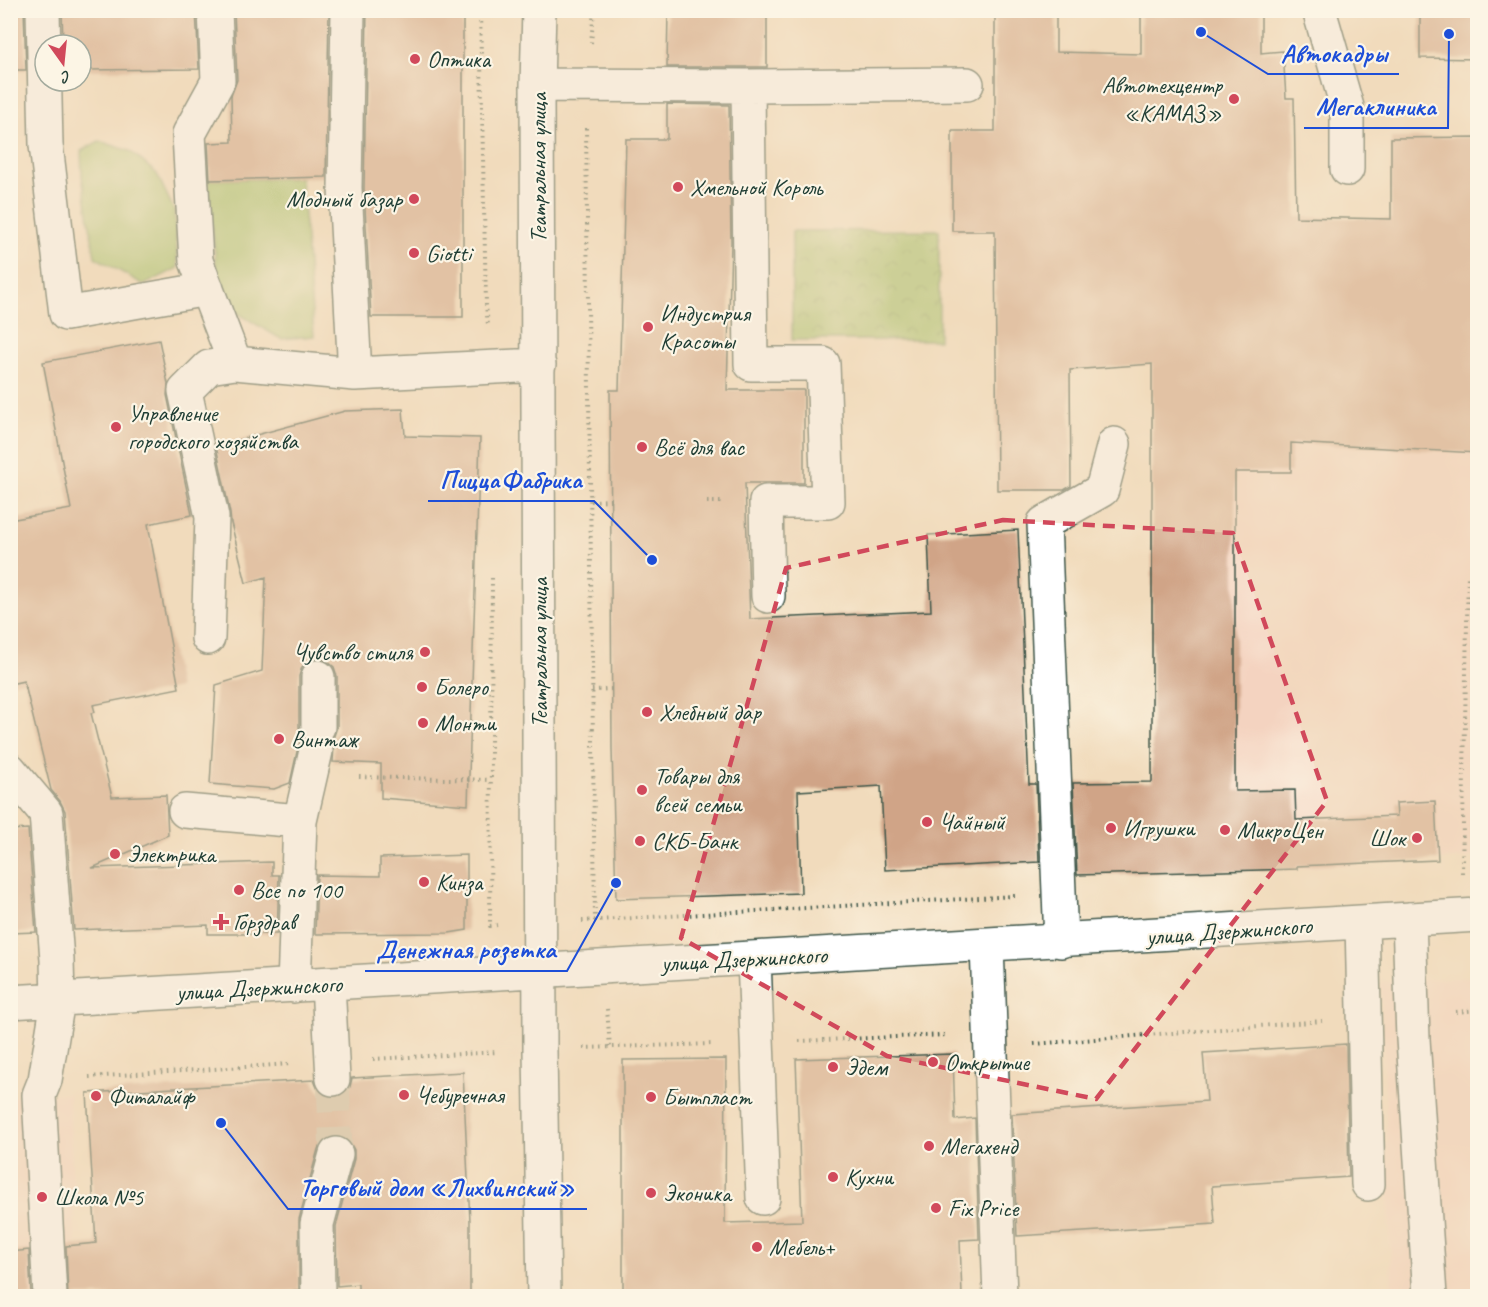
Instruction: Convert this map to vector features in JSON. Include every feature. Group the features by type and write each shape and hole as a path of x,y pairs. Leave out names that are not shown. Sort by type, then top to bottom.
{"street":[{"path":"43,10 46,145 66,314 207,289"},
{"path":"215,10 218,81 189,134 196,261 235,363"},
{"path":"348,10 345,188 355,374"},
{"name":"Театральная улица","path":"539,10 537,85 540,1050 544,1296"},
{"path":"1319,10 1347,107 1347,169"},
{"path":"537,85 967,84"},
{"path":"748,86 751,364 823,364 828,502 766,502 768,596"},
{"path":"208,638 212,518 185,391 209,367 235,363 355,374 539,365"},
{"path":"1061,941 1044,523 1102,490 1114,444"},
{"path":"294,986 300,821 317,739 318,677"},
{"path":"10,770 46,813 58,1000 45,1080 39,1095 50,1296"},
{"path":"185,811 300,821"},
{"name":"улица Дзержинского","path":"10,1002 987,946 1478,915"},
{"path":"1409,919 1413,1039 1430,1296"},
{"path":"1362,922 1368,1184"},
{"path":"987,946 1000,1296"},
{"path":"754,958 763,1198"},
{"path":"328,984 332,1070"},
{"path":"318,1296 317,1224 336,1154"}],"path":[{"path":"480,10 486,305 494,368"},
{"path":"594,10 586,86 595,920"},
{"path":"591,501 611,500"},
{"path":"492,568 490,926 540,923"},
{"path":"1462,874 1468,573"},
{"path":"592,690 613,689"},
{"path":"359,777 490,780"},
{"path":"45,1080 332,1070 540,1050"}],"highlighted area":[{"path":"1003,520 1233,533 1327,801 1096,1099 887,1056 681,938 786,568"}],"shaded area":[{"path":"1291,443 1477,453 1477,857 1438,860 1435,801 1397,803 1397,815 1367,817 1368,863 1297,869 1295,790 1235,791 1235,472 1290,472"},
{"path":"1477,977 1477,1296 1392,1296 1381,982"},
{"name":"Школа №5","path":"69,1094 78,1296 11,1296 11,1097"}],"green space":[{"path":"99,141 130,151 157,174 174,210 178,268 144,285 95,257 82,176 81,151"},
{"path":"301,178 314,336 281,339 234,311 217,276 208,180"},
{"path":"939,230 939,340 792,340 792,231"}],"building":[{"path":"10,10 24,10 26,70 10,70"},
{"path":"62,10 196,10 199,69 93,70 93,33 63,33"},
{"path":"234,10 329,10 326,177 210,180 208,143 232,142 231,96 237,80"},
{"path":"367,10 463,10 463,317 371,317 364,189"},
{"path":"668,10 767,10 767,67 667,67"},
{"path":"995,10 1056,10 1056,52 1141,54 1141,10 1261,10 1261,53 1283,51 1286,98 1294,98 1296,217 1391,219 1391,138 1478,137 1478,453 1291,443 1291,472 1235,472 1235,791 1295,790 1296,820 1397,816 1396,803 1435,801 1438,860 1297,866 1297,869 1077,875 1073,783 1152,782 1152,364 1070,370 1071,486 1064,490 997,490 995,231 952,231 952,131 995,131"},
{"path":"1420,10 1478,10 1478,59 1420,58"},
{"path":"667,104 729,105 731,242 727,390 804,390 804,483 745,483 750,619 931,611 928,535 1018,530 1029,784 1036,784 1039,862 885,870 881,786 798,791 801,893 616,899 612,749 610,390 619,390 626,139 667,139"},
{"path":"159,340 168,384 167,395 192,515 148,524 179,688 93,705 95,712 91,713 112,797 166,795 168,835 92,868 272,862 272,875 279,875 277,934 208,934 208,925 74,930 65,811 51,790 24,681 10,684 10,520 71,509 43,362"},
{"path":"403,409 405,436 480,438 468,805 381,798 381,764 333,762 334,746 331,740 337,727 337,676 334,667 319,658 308,661 302,667 299,676 299,727 303,738 298,747 290,783 274,789 210,784 216,685 262,671 266,577 246,583 231,523 216,446 345,411"},
{"path":"28,829 36,932 10,933 10,830"},
{"path":"467,855 467,930 449,933 315,934 317,875 380,876 380,858"},
{"path":"1346,1044 1349,1177 1212,1186 1215,1224 1017,1236 1012,1114 1207,1101 1203,1053"},
{"path":"953,1054 955,1120 975,1118 979,1239 960,1240 962,1296 623,1296 623,1060 726,1059 725,1223 802,1221 796,1059"},
{"path":"463,1072 470,1222 470,1296 358,1296 358,1284 337,1286 336,1226 354,1159 354,1150 349,1140 341,1136 332,1136 323,1140 318,1149 299,1219 299,1290 242,1296 68,1296 66,1246 96,1243 87,1093 314,1080 318,1090 333,1098 344,1094 350,1087 352,1078"},
{"path":"29,1250 31,1296 10,1296 10,1252"}],"tunnel":[{"path":"333,1079 336,1154"}],"place":[{"name":"Автокадры","path":"1201,32"},
{"name":"Мегаклиника","path":"1449,34"},
{"name":"Оптика","path":"415,59"},
{"name":"Автотехцентр «КАМАЗ»","path":"1234,99"},
{"name":"Хмельной Король","path":"678,187"},
{"name":"Модный базар","path":"414,199"},
{"name":"Giotti","path":"414,253"},
{"name":"Индустрия Красоты","path":"648,327"},
{"name":"Управление городского хозяйства","path":"116,427"},
{"name":"Всё для вас","path":"642,447"},
{"name":"ПиццаФабрика","path":"652,560"},
{"name":"Чувство стиля","path":"425,652"},
{"name":"Болеро","path":"422,687"},
{"name":"Хлебный дар","path":"647,712"},
{"name":"Монти","path":"423,723"},
{"name":"Винтаж","path":"279,739"},
{"name":"Товары для всей семьи","path":"642,790"},
{"name":"Чайный","path":"927,822"},
{"name":"Игрушки","path":"1111,828"},
{"name":"МикроЦен","path":"1225,830"},
{"name":"Шок","path":"1417,838"},
{"name":"СКБ-Банк","path":"640,841"},
{"name":"Электрика","path":"115,854"},
{"name":"Кинза","path":"424,882"},
{"name":"Денежная розетка","path":"616,883"},
{"name":"Все по 100","path":"239,890"},
{"name":"Горздрав","path":"221,922"},
{"name":"Открытие","path":"933,1062"},
{"name":"Эдем","path":"833,1067"},
{"name":"Чебуречная","path":"404,1095"},
{"name":"Фиталайф","path":"96,1096"},
{"name":"Бытпласт","path":"651,1097"},
{"name":"Торговый дом «Лихвинский»","path":"221,1123"},
{"name":"Мегахенд","path":"929,1146"},
{"name":"Кухни","path":"833,1177"},
{"name":"Эконика","path":"651,1193"},
{"name":"Школа №5","path":"42,1197"},
{"name":"Fix Price","path":"936,1208"},
{"name":"Мебель+","path":"757,1247"}]}
